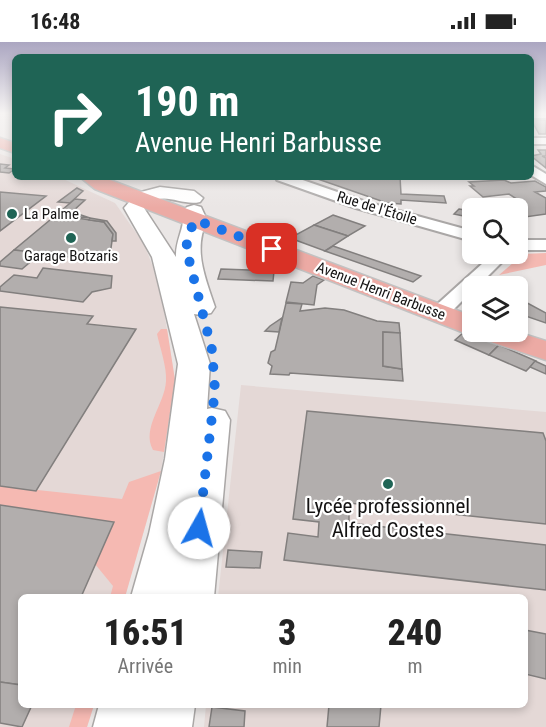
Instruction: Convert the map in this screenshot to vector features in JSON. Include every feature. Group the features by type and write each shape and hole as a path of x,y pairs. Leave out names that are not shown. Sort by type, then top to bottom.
{"main road":[{"name":"Avenue Henri Barbusse","path":"95,180 143,195"},
{"name":"Avenue Henri Barbusse","path":"102,180 346,270 443,310 462,320"},
{"path":"176,180 192,212 186,248 212,350 215,390 190,594"},
{"path":"143,195 164,257 194,364 184,459 171,534 156,594"},
{"name":"Avenue Henri Barbusse","path":"443,310 462,313"},
{"path":"528,336 546,342"},
{"path":"519,342 546,351"},
{"path":"121,727 125,708"},
{"path":"164,727 167,708"}],"street":[{"name":"Rue de l'Étoile","path":"290,180 361,205 462,233"},
{"path":"528,244 546,245"},
{"path":"443,310 491,264"}],"shaded area":[{"path":"0,154 12,158 12,180 65,180 115,203 144,244 153,267 164,311 175,380 161,471 126,594 18,594 18,708 93,708 87,727 0,727"},
{"path":"546,253 546,265 499,275 512,264 528,264 528,254"},
{"path":"161,329 167,329 175,380 164,452 153,450 150,442 152,425 166,381 157,334"},
{"name":"Lycée professionnel Alfred Costes","path":"241,385 546,412 546,727 204,727 206,708 528,708 528,594 218,594"},
{"path":"161,471 126,594 111,594 113,586 95,564 114,522 0,505 0,486 122,499 129,482"},
{"path":"75,708 93,708 87,727 69,727"}],"building":[{"path":"538,150 546,150 546,156 542,156 546,158 546,168 534,158 534,155 541,154"},
{"path":"0,164 9,165 5,168 12,169 9,173 0,172"},
{"path":"321,180 400,180 401,194 444,196 446,203 401,200 401,204 387,203"},
{"path":"535,181 546,187 546,191 535,192 546,198 546,214 528,217 528,198 515,198 509,194 483,197 470,186 474,186 469,182"},
{"path":"77,188 83,191 70,203 58,202"},
{"name":"La Palme","path":"0,192 46,196 0,231"},
{"path":"75,199 85,200 72,212 90,218 56,215"},
{"path":"459,209 462,210 462,216 454,214"},
{"name":"Garage Botzaris","path":"56,215 104,222 113,234 109,262 14,250"},
{"path":"333,215 365,226 348,236 314,225"},
{"path":"90,218 107,221 116,233 116,241 112,241 113,234 104,222 89,220"},
{"path":"314,225 348,236 325,251 290,238"},
{"path":"333,246 421,276 413,282 325,251"},
{"path":"14,250 41,253 22,269 0,266 0,262"},
{"path":"43,268 112,276 111,288 92,292 83,302 0,291 0,287 14,275 37,278"},
{"path":"221,269 274,271 273,281 218,279"},
{"path":"313,276 324,280 317,285 314,305 286,302 291,282 303,283"},
{"path":"286,303 302,304 300,311 325,308 344,310 377,321 399,323 400,333 383,332 383,366 402,369 403,381 290,373 289,375 270,374 272,366 268,363 271,352 275,350"},
{"path":"528,303 546,313 546,323 528,317"},
{"path":"0,307 93,316 87,324 136,329 36,491 0,486"},
{"path":"282,318 279,332 265,331 270,326"},
{"path":"383,332 400,333 402,369 383,366"},
{"path":"462,334 462,342 491,342 499,345 489,355 455,340"},
{"path":"499,345 536,361 526,371 489,355"},
{"path":"535,361 546,366 546,374 530,367"},
{"name":"Lycée professionnel Alfred Costes","path":"307,411 543,433 546,441 546,524 349,503 349,523 546,545 546,590 284,560 288,533 318,537 319,522 293,519"},
{"path":"0,505 114,522 82,594 18,594 18,685 0,682"},
{"path":"228,550 262,552 260,568 226,567"},
{"path":"528,631 546,634 546,679 528,675"},
{"path":"0,682 18,685 18,708 31,708 22,727 0,723"},
{"path":"212,708 245,711 244,727 209,727"},
{"path":"329,708 381,708 379,727 327,727"}],"place":[{"name":"La Palme","path":"12,214"},
{"name":"Garage Botzaris","path":"71,238"},
{"name":"Lycée professionnel Alfred Costes","path":"388,484"}],"route":[{"path":"199,528 213,415 215,370 186,242 196,220 272,249"}]}
